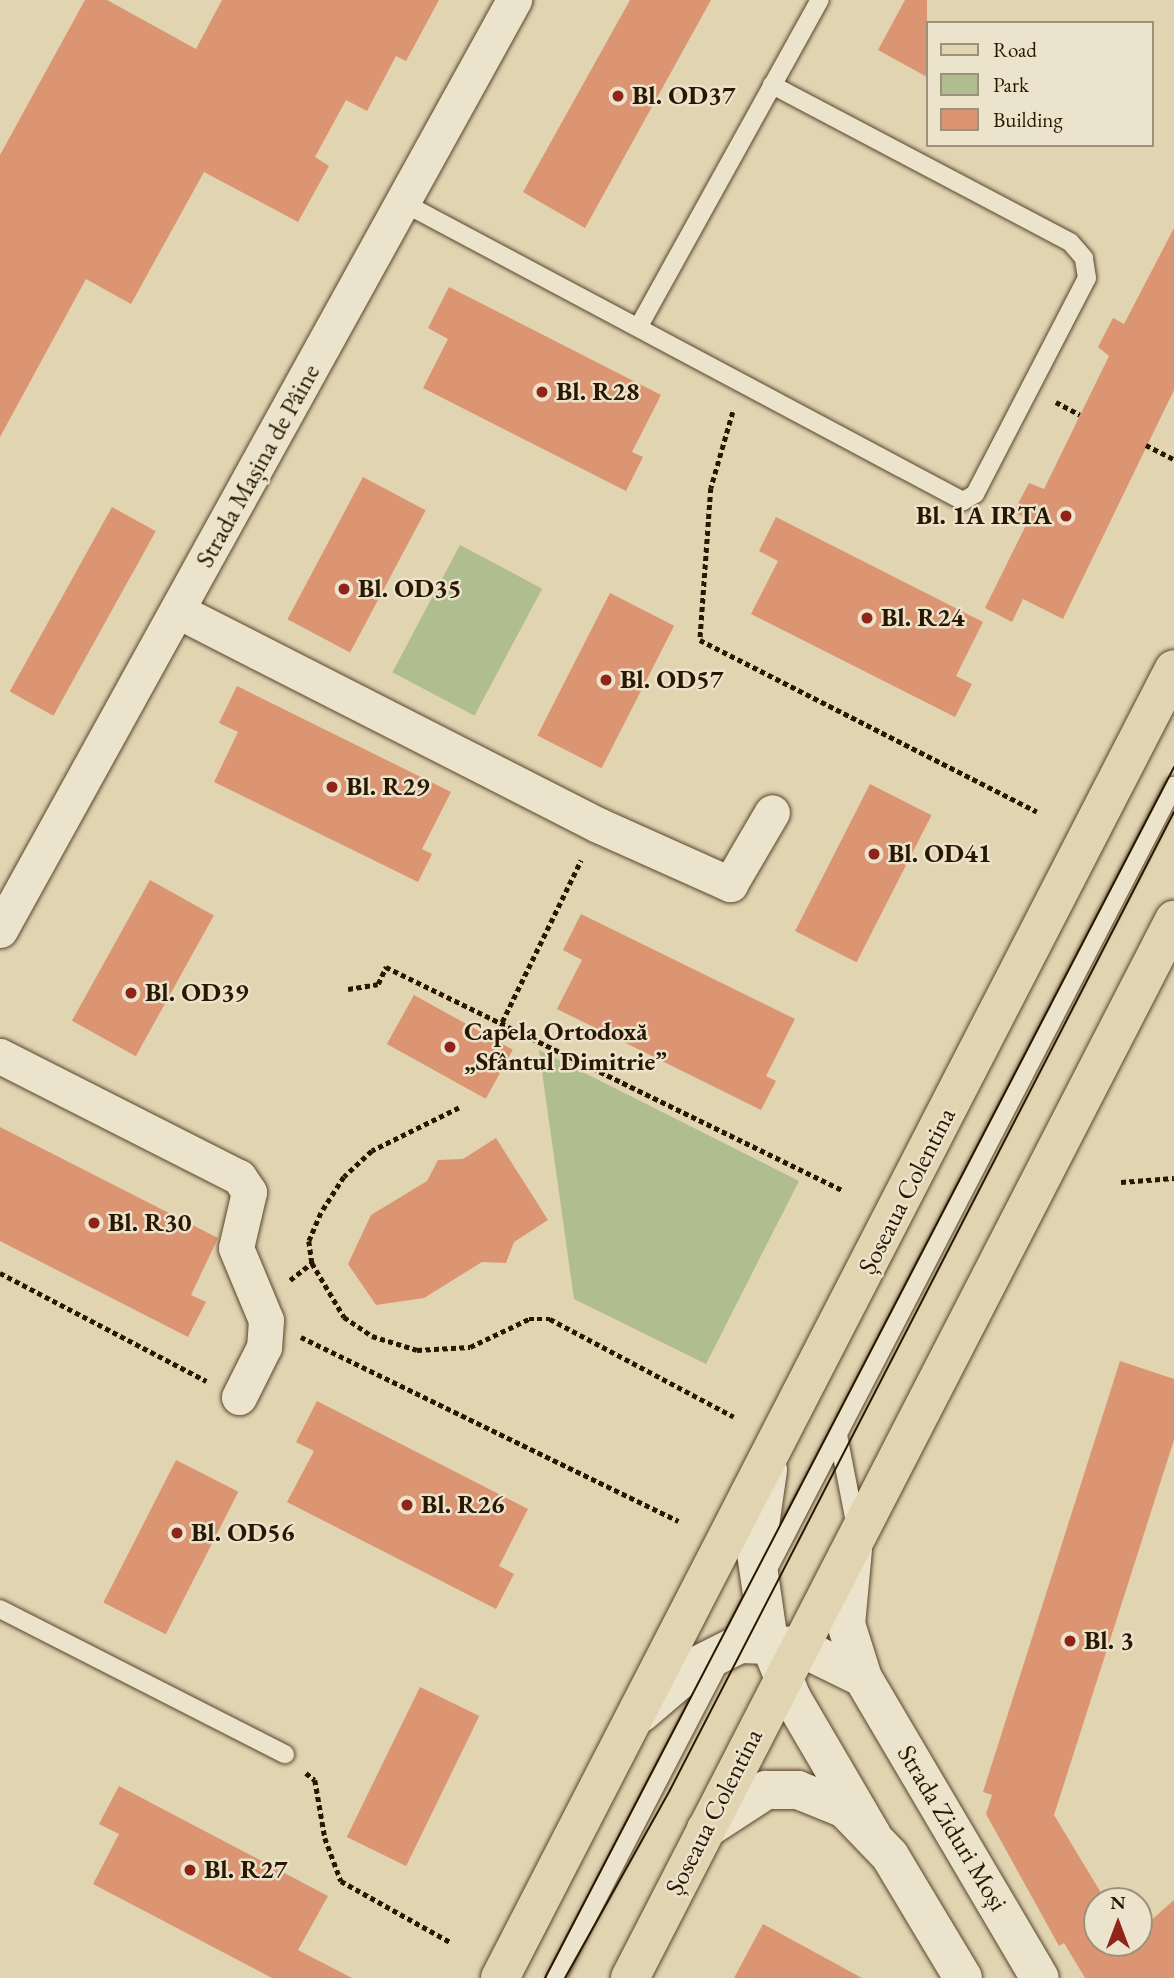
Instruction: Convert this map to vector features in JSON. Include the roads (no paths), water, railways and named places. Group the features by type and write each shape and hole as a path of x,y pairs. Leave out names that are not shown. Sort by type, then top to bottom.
{"main road":[{"name":"Șoseaua Colentina","path":"500,1978 641,1713 1174,669"},
{"name":"Șoseaua Colentina","path":"629,1978 706,1829 783,1655 856,1530 1174,920"},
{"path":"772,1453 758,1511 759,1588 783,1655 872,1835 963,1978"},
{"name":"Șoseaua Colentina","path":"856,1530 845,1602 863,1678"},
{"name":"Șoseaua Colentina","path":"641,1713 727,1648 783,1655"},
{"path":"783,1655 863,1678"},
{"name":"Strada Ziduri Moși","path":"863,1678 1041,1978"},
{"path":"706,1829 747,1797 783,1789 822,1797 872,1835"}],"street":[{"name":"Strada Mașina de Pâine","path":"0,930 514,0"},
{"path":"178,611 598,825 730,884 772,812"},
{"path":"0,1056 239,1177 249,1192 236,1248 266,1320 264,1347 239,1397"}],"lane":[{"path":"639,327 820,0"},
{"path":"402,202 963,501 975,494 1087,278 1084,258 1070,242 772,85"},
{"path":"556,1978 1174,786"},
{"path":"838,1435 856,1530"},
{"path":"0,1609 285,1754"}],"tram line":[{"path":"545,1978 1174,767"},
{"path":"565,1978 670,1790 1174,812"}],"place":[{"name":"Bl. OD37","path":"618,96"},
{"name":"Bl. R28","path":"542,392"},
{"name":"Bl. 1A IRTA","path":"1066,516"},
{"name":"Bl. OD35","path":"344,589"},
{"name":"Bl. R24","path":"867,618"},
{"name":"Bl. OD57","path":"606,680"},
{"name":"Bl. R29","path":"332,787"},
{"name":"Bl. OD41","path":"874,854"},
{"name":"Bl. OD39","path":"131,993"},
{"name":"Capela Ortodoxă „Sfântul Dimitrie”","path":"450,1047"},
{"name":"Bl. R30","path":"94,1223"},
{"name":"Bl. R26","path":"407,1505"},
{"name":"Bl. OD56","path":"177,1533"},
{"name":"Bl. 3","path":"1070,1641"},
{"name":"Bl. R27","path":"190,1870"}]}
